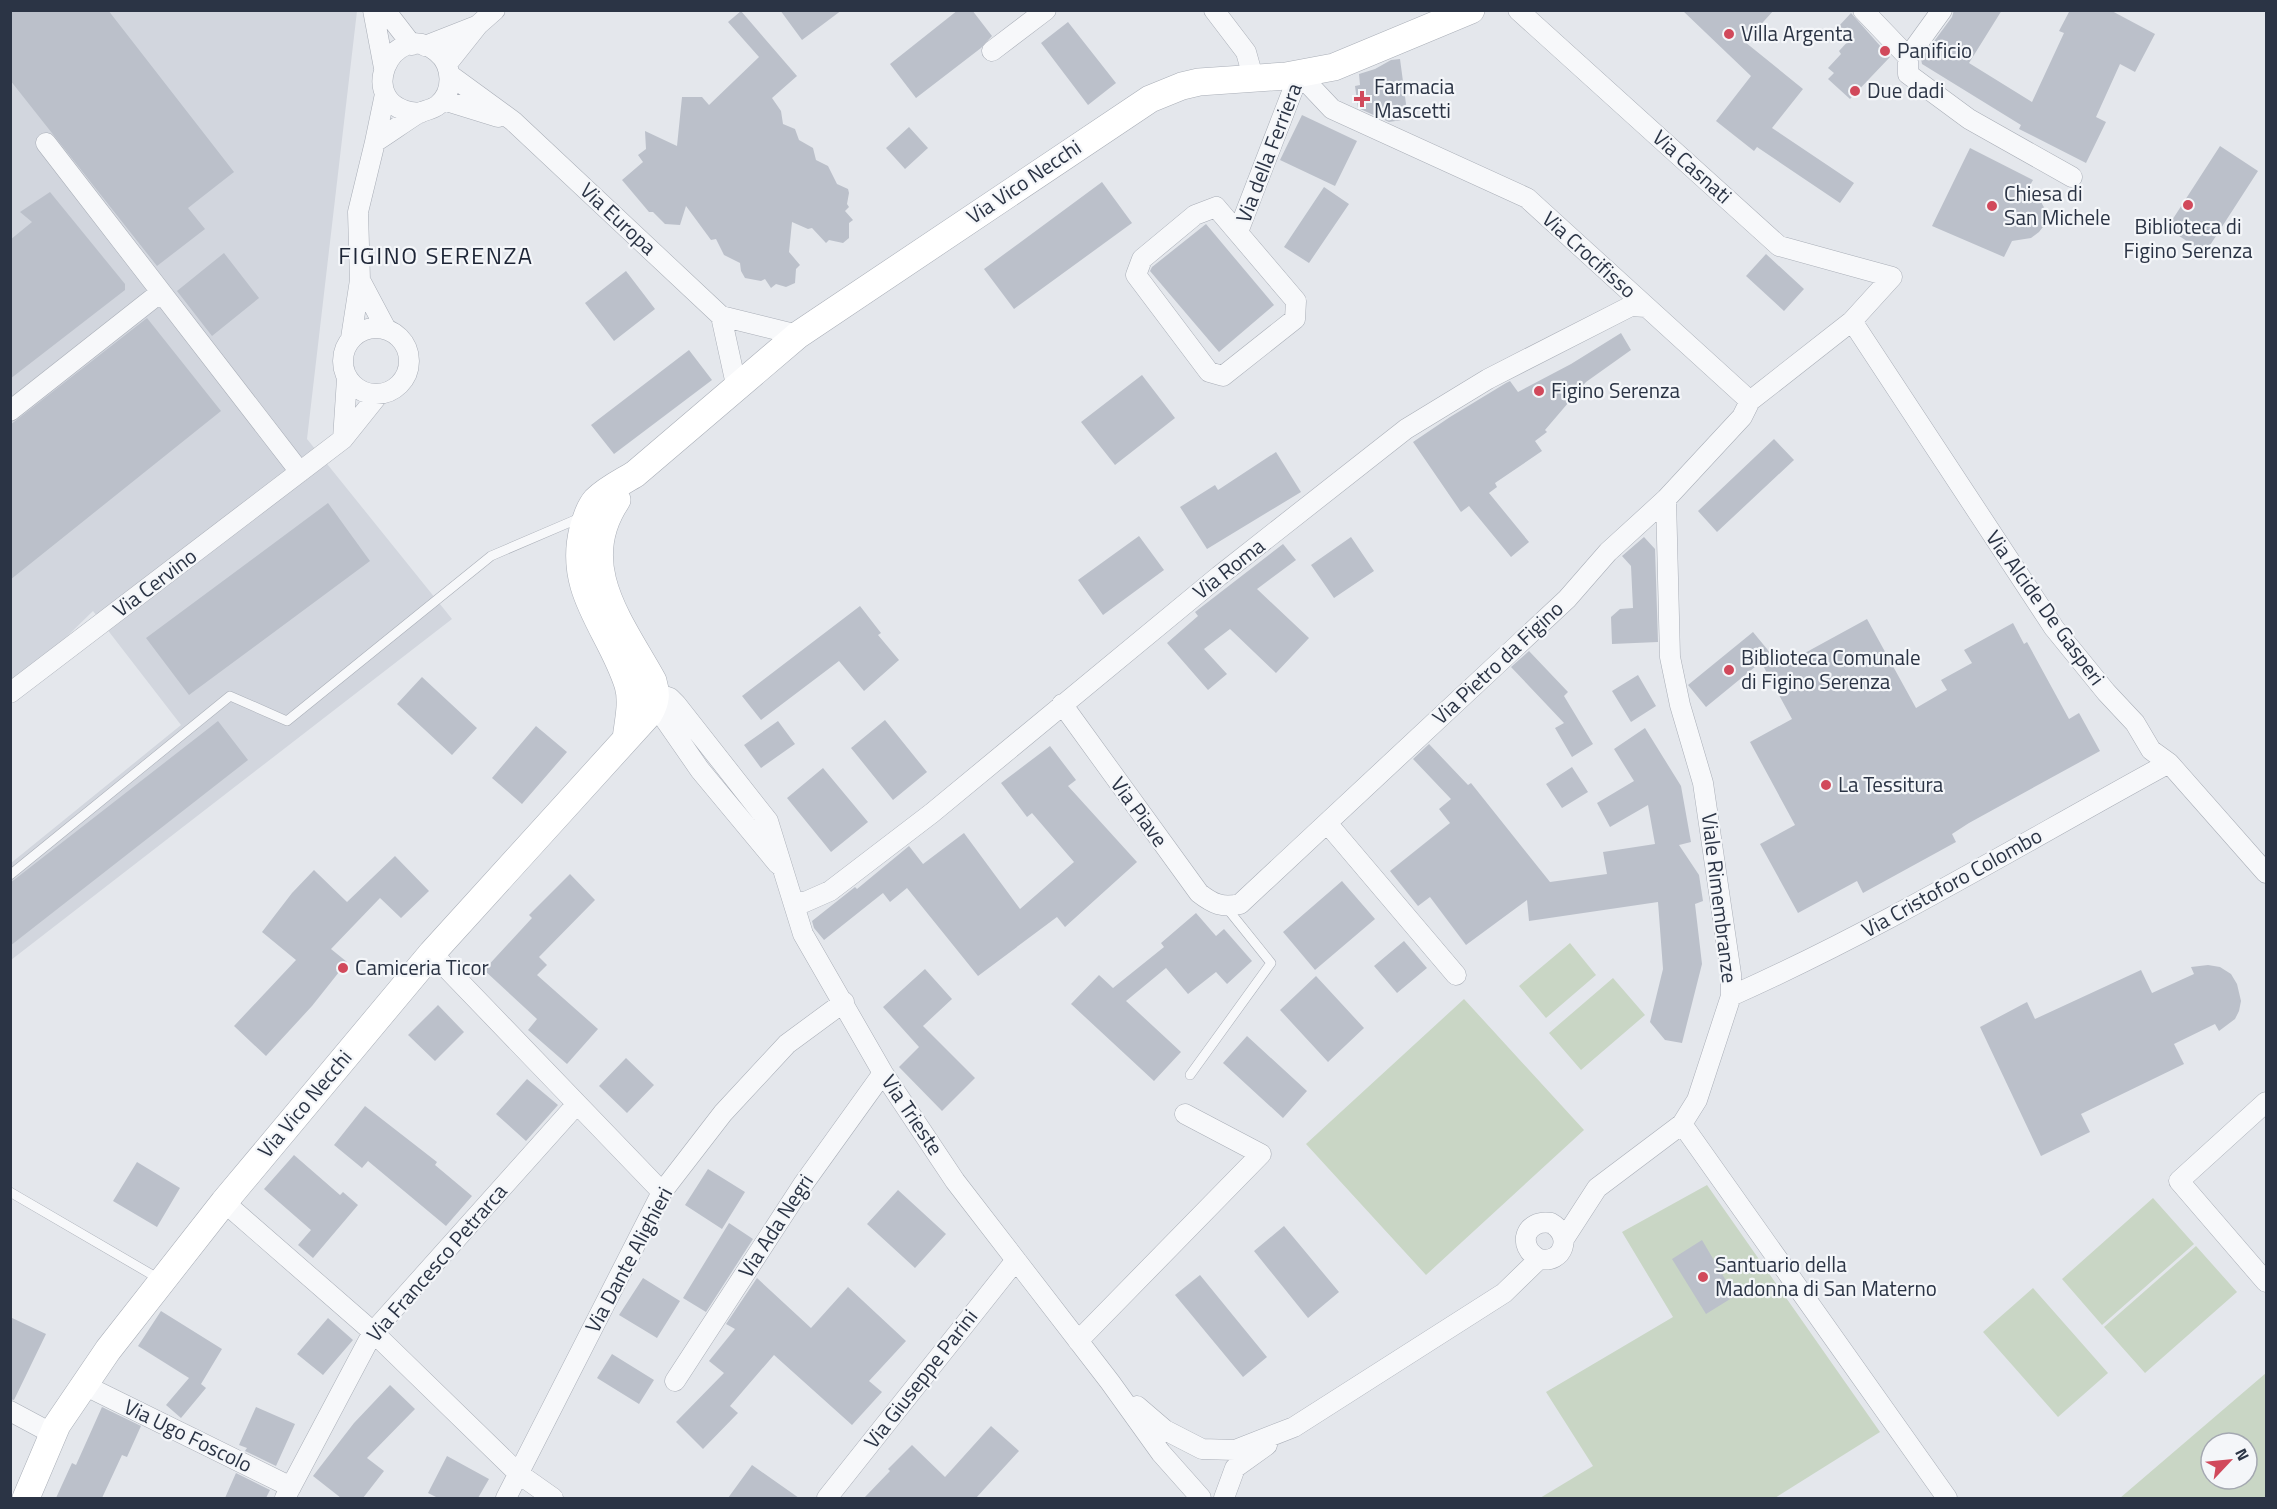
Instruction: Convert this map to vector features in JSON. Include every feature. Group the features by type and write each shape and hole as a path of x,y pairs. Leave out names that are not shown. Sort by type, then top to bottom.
{"street":[{"path":"373,10 384,68"},
{"path":"375,142 420,113 431,110 443,100 448,90 448,69 438,52 419,45 385,10"},
{"path":"448,69 478,25 495,10"},
{"path":"992,51 1046,10"},
{"path":"1214,10 1246,52 1253,77"},
{"name":"Via Vico Necchi","path":"627,730 630,704 628,685 584,588 580,567 580,547 587,514 596,501 610,489 635,474 798,335 1150,99 1182,86 1299,74 1334,67 1471,10"},
{"name":"Via Casnati","path":"1518,10 1779,246 1892,277 1852,321"},
{"path":"1863,10 1908,57"},
{"path":"1942,10 1908,57 1908,74 1969,119 2072,177"},
{"path":"420,113 408,112 394,105 385,94 382,77 390,57 401,48 419,45 478,25"},
{"name":"Via Europa","path":"448,69 513,121 722,316 798,335"},
{"name":"Via della Ferriera","path":"1238,232 1299,74"},
{"name":"Via Crocifisso","path":"1299,74 1332,109 1527,198 1750,401"},
{"name":"Via Cervino","path":"343,439 347,379 342,366 344,350 351,338 360,280 358,212 385,94"},
{"path":"443,100 513,121"},
{"path":"46,143 300,472"},
{"name":"Via della Ferriera","path":"1216,207 1238,232 1296,301 1295,319 1224,376 1209,372 1136,275 1142,259 1195,215 1216,207"},
{"name":"Via Cervino","path":"10,693 343,439 379,394 390,392 398,386 409,367 406,346 398,336 386,329 360,280"},
{"path":"10,411 161,292"},
{"name":"Via Roma","path":"788,885 805,902 844,882 932,813 1219,576 1406,429 1508,369 1631,306 1646,307"},
{"path":"722,316 737,389"},
{"path":"1750,401 1852,321"},
{"name":"Via Alcide De Gasperi","path":"1852,321 2054,628 2106,692 2135,723 2151,750 2169,763 2266,873"},
{"path":"351,338 360,331 373,327 386,329"},
{"path":"347,379 364,392 379,394"},
{"name":"Via Pietro da Figino","path":"1327,823 1567,598 1608,552 1666,499 1743,417 1750,401"},
{"name":"Via Vico Necchi","path":"26,1498 53,1434 84,1385 108,1350 224,1202 432,953 627,730 649,714 653,698 653,681 607,596 599,565 598,548 605,522 635,474"},
{"name":"Viale Rimembranze","path":"1564,1239 1597,1188 1682,1124 1697,1100 1731,996 1731,974 1714,844 1703,783 1680,705 1670,657 1666,499"},
{"name":"Via Vico Necchi","path":"603,630 622,649 653,698"},
{"name":"Via Trieste","path":"653,698 700,770 788,885 803,934 883,1073 955,1181 1110,1382"},
{"name":"Via Piave","path":"1062,704 1199,893 1212,903 1226,907"},
{"name":"Via Cristoforo Colombo","path":"1731,996 1806,963 1862,934 2169,763"},
{"path":"1226,907 1240,904 1327,823 1456,975"},
{"path":"432,953 662,1192"},
{"name":"Via Dante Alighieri","path":"506,1498 662,1192 723,1113 787,1044 844,1002"},
{"name":"Via Ada Negri","path":"675,1381 804,1183 883,1073"},
{"path":"2266,1102 2179,1181 2266,1282"},
{"name":"Via Francesco Petrarca","path":"288,1492 373,1332 576,1104"},
{"path":"1078,1341 1261,1154 1185,1114"},
{"path":"1682,1124 1947,1498"},
{"path":"1551,1223 1562,1232 1564,1239 1561,1251 1554,1258 1545,1260 1533,1253 1526,1241 1530,1228 1537,1224 1551,1223 1597,1188"},
{"path":"224,1202 373,1332 519,1474 553,1498"},
{"path":"1224,1498 1235,1468 1294,1427 1504,1293 1533,1253"},
{"name":"Via Giuseppe Parini","path":"827,1498 1016,1260"},
{"path":"1110,1382 1165,1430 1202,1449 1234,1450 1294,1427"},
{"path":"1110,1382 1161,1453 1201,1498"},
{"name":"Via Ugo Foscolo","path":"84,1385 288,1492"},
{"path":"10,1411 53,1434"}],"lane":[{"path":"10,875 230,696 287,721 491,556 587,514"},
{"name":"Via Piave","path":"1190,1074 1271,963 1226,907"},
{"path":"10,1192 162,1281"}],"shaded area":[{"path":"11,11 357,11 307,439 452,619 11,960 11,863 181,725 93,611 11,691"}],"green space":[{"path":"1570,943 1596,975 1546,1018 1519,986"},
{"path":"1613,978 1645,1015 1581,1070 1549,1033"},
{"path":"1464,999 1584,1130 1426,1275 1306,1144"},
{"path":"1707,1185 1880,1432 1775,1498 1540,1498 1593,1466 1546,1392 1673,1317 1622,1232"},
{"path":"2153,1198 2194,1244 2102,1325 2062,1279"},
{"path":"2196,1246 2237,1292 2145,1373 2104,1327"},
{"path":"2033,1288 2108,1373 2058,1417 1983,1332"},
{"path":"2266,1373 2266,1498 2120,1498"}],"building":[{"path":"10,10 108,10 234,172 188,208 205,229 157,266 10,80"},
{"path":"780,10 842,10 802,40"},
{"path":"958,10 972,10 992,36 981,48 916,98 890,64"},
{"path":"1682,10 1774,10 1745,42 1803,89 1772,128 1854,183 1840,203 1757,147 1754,151 1716,121 1751,76"},
{"path":"1954,10 2002,10 1969,63 2032,102 2064,33 2059,31 2070,10 2110,10 2155,34 2135,72 2120,64 2096,117 2106,122 2086,163 2019,129 2021,125 1922,64 1921,59 1952,17"},
{"path":"741,11 797,76 772,98 781,111 783,124 795,129 799,140 813,148 816,160 828,166 837,184 848,189 849,193 847,204 849,207 845,211 853,220 849,223 849,238 843,243 829,240 826,243 812,228 808,229 792,222 789,252 800,265 796,269 795,283 786,287 776,284 771,288 765,279 761,281 745,278 740,263 724,255 716,239 711,240 686,206 680,225 665,224 653,212 649,212 622,180 643,162 638,155 646,149 645,131 677,146 682,97 702,97 709,105 759,57 728,22"},
{"path":"1851,13 1890,57 1850,99 1828,79 1834,73 1828,68 1851,38 1838,27"},
{"path":"1068,22 1116,83 1088,105 1041,43"},
{"path":"1400,59 1408,119 1389,122 1358,108 1355,86 1360,85 1359,74 1375,69 1391,60"},
{"path":"1302,115 1357,141 1335,186 1280,160"},
{"path":"909,127 928,148 905,169 886,148"},
{"path":"2220,146 2258,171 2205,253 2167,228"},
{"name":"Chiesa di San Michele","path":"1970,148 2033,180 2026,192 2040,200 2046,211 2046,223 2039,232 2031,238 2012,241 2004,257 1932,226"},
{"path":"1102,182 1132,223 1014,309 984,269"},
{"path":"1324,187 1349,204 1309,263 1284,247"},
{"path":"50,192 125,284 125,290 10,379 10,240 32,222 20,212"},
{"path":"1206,224 1274,305 1219,352 1150,271"},
{"path":"224,253 259,298 212,336 177,291"},
{"path":"1766,254 1804,289 1784,311 1746,276"},
{"path":"626,271 655,309 614,341 585,303"},
{"path":"147,318 221,411 10,580 10,425"},
{"path":"1621,333 1631,350 1586,382 1545,430 1547,432 1535,441 1542,451 1495,483 1497,487 1489,493 1529,542 1511,557 1469,506 1461,512 1413,442 1506,383 1510,381 1518,392 1571,364"},
{"path":"689,350 712,380 614,454 591,425"},
{"path":"1142,375 1175,418 1115,465 1081,422"},
{"path":"1774,439 1794,460 1717,532 1698,511"},
{"path":"1276,452 1301,492 1207,549 1180,507 1215,485 1218,490"},
{"path":"328,503 370,561 189,695 146,638"},
{"path":"1139,536 1164,570 1103,615 1078,580"},
{"path":"1351,537 1374,571 1334,598 1311,565"},
{"path":"1644,537 1655,549 1658,642 1612,644 1611,617 1620,609 1633,608 1631,566 1622,556"},
{"path":"1283,544 1296,560 1257,589 1309,638 1276,673 1230,629 1204,649 1227,674 1208,690 1167,643 1198,616 1195,612"},
{"path":"860,606 881,633 878,635 899,660 864,691 839,661 761,720 742,696"},
{"path":"1867,619 1916,708 1947,690 1941,680 1972,663 1964,650 2013,623 2024,644 2027,642 2069,719 2079,713 2100,751 1969,823 1952,834 1956,842 1863,893 1857,881 1798,913 1760,844 1795,825 1750,742 1792,719 1761,662 1706,707 1688,685 1753,632 1781,666"},
{"path":"1529,651 1568,692 1564,696 1593,744 1572,757 1555,728 1564,723 1511,667"},
{"path":"1638,675 1656,706 1631,722 1612,691"},
{"path":"422,677 477,728 452,755 397,704"},
{"path":"885,720 927,772 893,800 851,748"},
{"path":"218,721 248,760 10,946 10,883"},
{"path":"778,721 795,744 761,768 744,745"},
{"path":"536,726 567,752 522,804 492,778"},
{"path":"1645,728 1681,786 1691,842 1679,845 1699,875 1703,901 1695,904 1702,964 1682,1043 1665,1040 1650,1022 1663,969 1658,902 1529,921 1527,900 1466,945 1430,897 1418,906 1390,871 1450,823 1439,809 1451,799 1413,759 1429,744 1468,785 1471,783 1550,882 1607,874 1603,852 1655,844 1648,805 1610,827 1597,803 1634,781 1614,749"},
{"path":"1050,746 1076,780 1068,786 1137,862 1065,927 1057,917 978,976 907,888 890,902 883,893 824,940 814,928 812,921 855,887 857,889 909,846 923,864 964,833 1020,909 1074,862 1032,813 1027,817 1001,783"},
{"path":"1572,767 1588,792 1562,808 1546,784"},
{"path":"823,768 868,822 831,852 787,798"},
{"path":"395,856 429,891 401,918 380,898 331,949 347,962 312,1006 266,1056 234,1026 296,960 262,932 292,893 314,870 347,902"},
{"path":"570,874 595,900 539,957 547,965 537,975 598,1029 567,1064 528,1030 537,1019 484,970 532,918 529,915"},
{"path":"1342,881 1375,919 1315,970 1283,932"},
{"path":"1196,913 1216,936 1224,929 1252,961 1227,984 1216,972 1188,994 1166,968 1126,1001 1181,1052 1154,1081 1071,1004 1099,975 1113,988 1164,947 1161,943"},
{"path":"1404,941 1427,968 1397,993 1374,966"},
{"path":"2208,965 2220,967 2231,974 2237,984 2241,1001 2235,1019 2219,1031 2215,1024 2174,1044 2184,1064 2081,1114 2090,1132 2041,1156 1980,1027 2027,1002 2035,1019 2141,970 2152,993 2194,974 2191,967"},
{"path":"925,969 952,999 923,1026 975,1078 942,1111 899,1067 919,1047 883,1007"},
{"path":"1316,976 1364,1028 1328,1062 1280,1010"},
{"path":"438,1005 464,1032 435,1061 408,1035"},
{"path":"1247,1036 1307,1091 1283,1118 1223,1063"},
{"path":"626,1058 654,1085 627,1113 599,1086"},
{"path":"527,1079 558,1105 526,1141 496,1114"},
{"path":"365,1106 437,1162 435,1165 472,1196 446,1226 368,1161 362,1168 334,1145"},
{"path":"294,1155 340,1195 343,1192 358,1205 313,1258 298,1245 311,1230 264,1189"},
{"path":"137,1162 180,1188 157,1227 113,1201"},
{"path":"708,1169 745,1192 722,1229 685,1205"},
{"path":"898,1190 946,1234 915,1268 867,1224"},
{"path":"729,1223 753,1239 706,1312 683,1298"},
{"path":"1284,1226 1339,1292 1308,1318 1254,1251"},
{"name":"Santuario della Madonna di San Materno","path":"1702,1240 1735,1296 1706,1314 1672,1259"},
{"path":"1200,1275 1267,1357 1243,1377 1175,1295"},
{"path":"643,1278 680,1301 657,1338 619,1315"},
{"path":"757,1278 811,1328 848,1287 906,1341 869,1381 882,1392 852,1425 774,1355 730,1406 738,1413 703,1449 676,1422 724,1373 709,1361 735,1329 726,1324"},
{"path":"161,1311 222,1349 201,1384 206,1388 181,1418 166,1405 189,1378 138,1346"},
{"path":"10,1317 46,1334 14,1400 10,1399"},
{"path":"328,1318 353,1340 323,1375 297,1354"},
{"path":"612,1354 654,1380 639,1404 597,1378"},
{"path":"390,1385 415,1409 367,1458 384,1471 363,1498 341,1498 313,1476 354,1423"},
{"path":"102,1407 141,1426 127,1457 122,1455 102,1498 56,1498 72,1463 76,1465"},
{"path":"256,1407 295,1424 276,1466 245,1451 247,1448 239,1445"},
{"path":"991,1426 1019,1451 976,1498 864,1498 912,1445 945,1477"},
{"path":"447,1456 489,1479 478,1498 438,1498 428,1493"},
{"path":"752,1465 799,1498 728,1498"},
{"path":"236,1473 270,1490 266,1498 225,1498"}],"place":[{"name":"Villa Argenta","path":"1729,34"},
{"name":"Panificio","path":"1885,51"},
{"name":"Due dadi","path":"1855,91"},
{"name":"Farmacia Mascetti","path":"1362,99"},
{"name":"Biblioteca di Figino Serenza","path":"2188,205"},
{"name":"Chiesa di San Michele","path":"1992,206"},
{"name":"Figino Serenza","path":"1539,391"},
{"name":"Biblioteca Comunale di Figino Serenza","path":"1729,670"},
{"name":"La Tessitura","path":"1826,785"},
{"name":"Camiceria Ticor","path":"343,968"},
{"name":"Santuario della Madonna di San Materno","path":"1703,1277"}],"district":[{"name":"FIGINO SERENZA","path":"436,256"}]}
